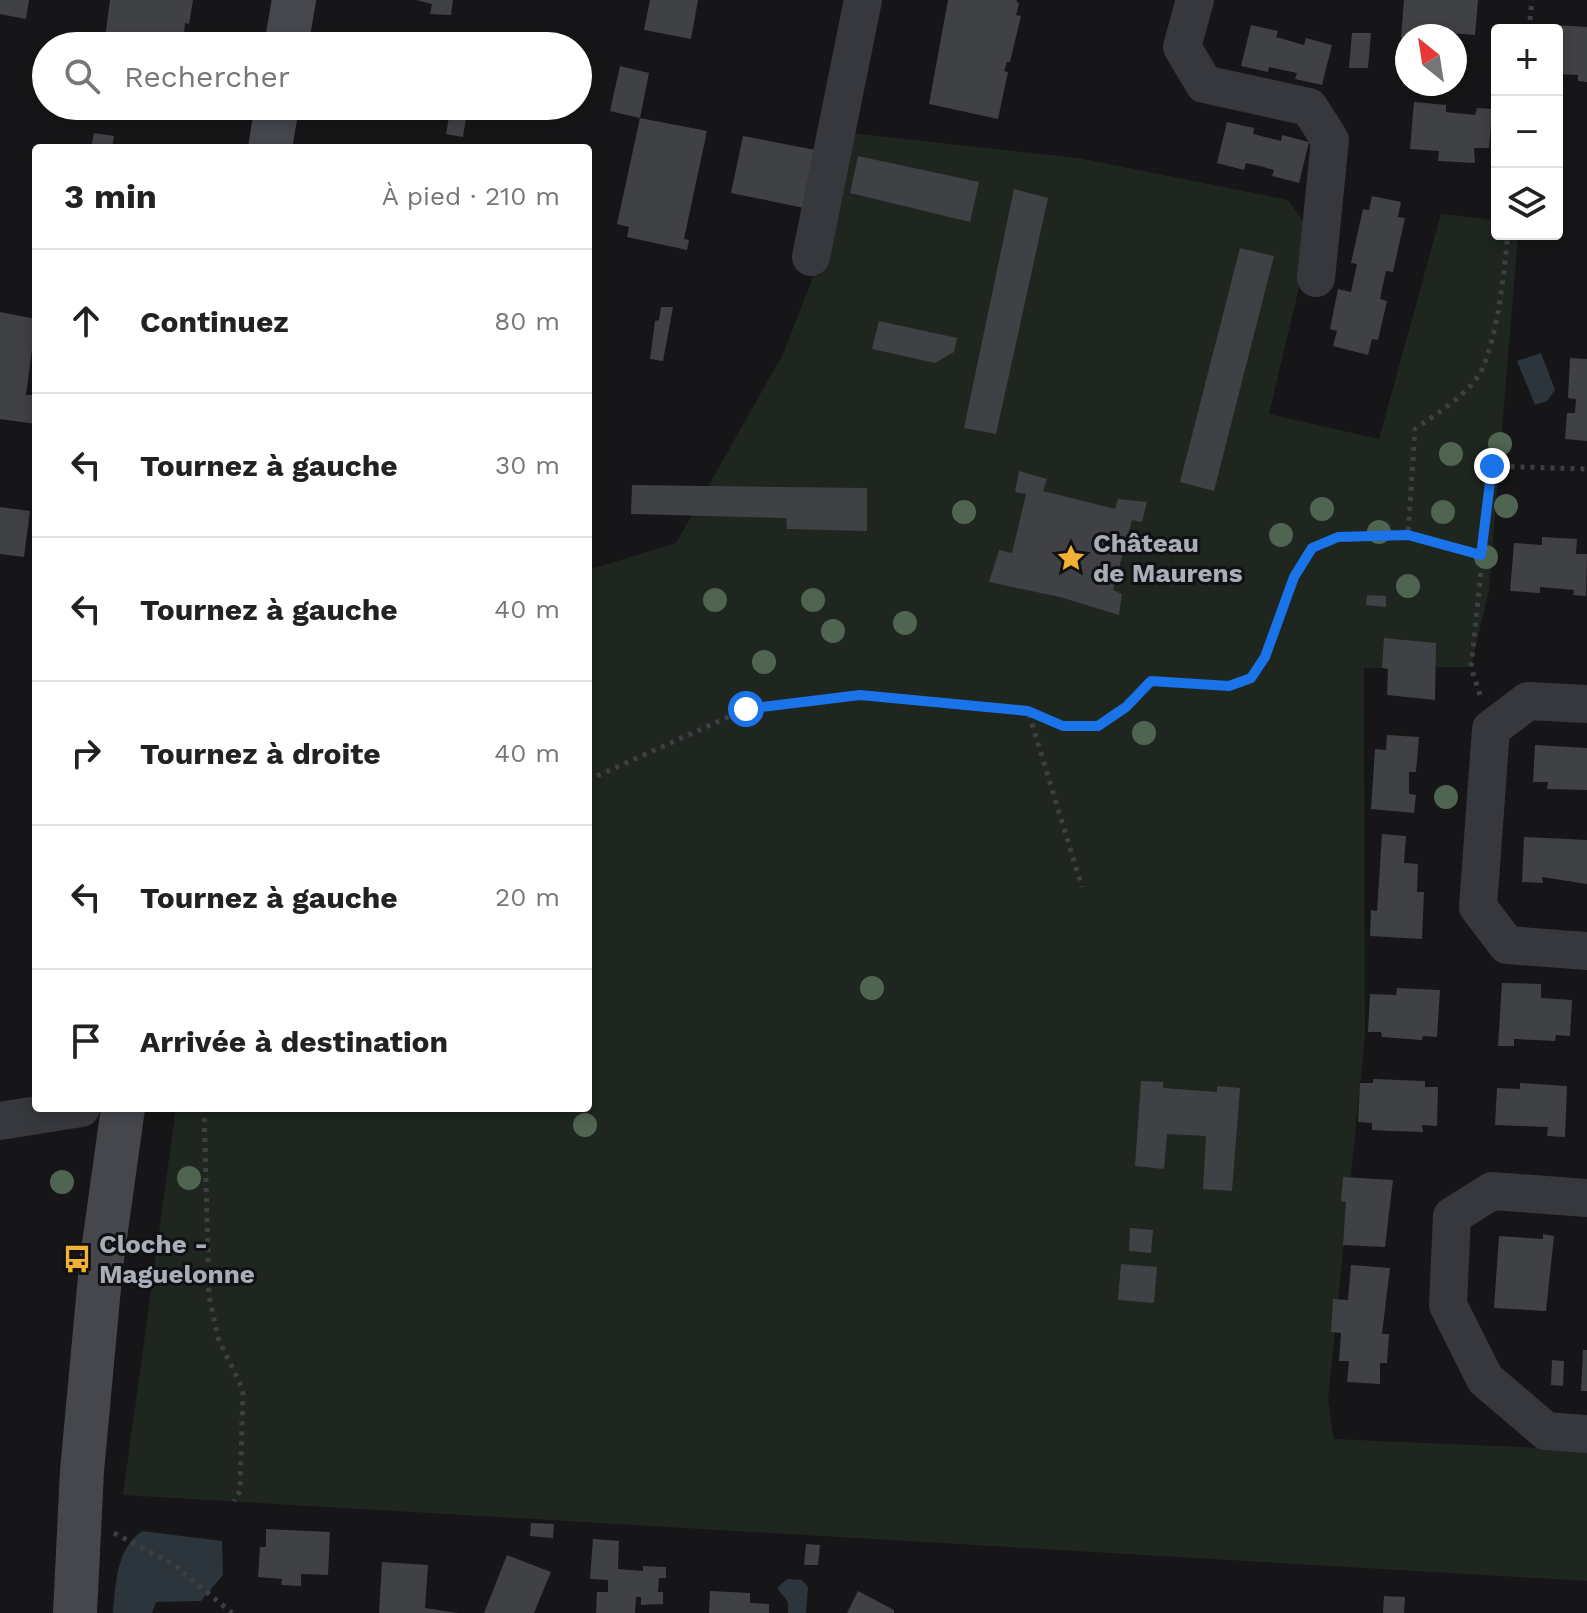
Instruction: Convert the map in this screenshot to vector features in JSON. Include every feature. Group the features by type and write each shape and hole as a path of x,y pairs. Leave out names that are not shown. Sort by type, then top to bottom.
{"street":[{"path":"288,32 294,0"},
{"path":"811,257 863,0"},
{"path":"1195,0 1182,47 1204,84 1309,107 1330,140 1316,278"},
{"path":"271,144 275,120"},
{"path":"1587,704 1528,701 1491,729 1478,907 1507,945 1587,951"},
{"path":"0,1121 56,1112"},
{"path":"75,1613 79,1524 101,1266 122,1112"},
{"path":"1587,1198 1492,1191 1452,1216 1448,1305 1485,1379 1546,1431 1587,1434"}],"path":[{"path":"1530,24 1532,0"},
{"path":"1408,535 1415,429 1462,393 1483,369 1503,282 1507,240"},
{"path":"1491,729 1471,667 1492,466 1587,469"},
{"path":"592,778 746,709 860,695 1028,711 1063,726 1098,726 1126,707 1151,681 1229,686 1251,678 1265,657 1294,577 1312,548 1338,537 1408,535 1481,555"},
{"path":"1028,711 1082,887"},
{"path":"204,1112 209,1296 218,1338 243,1390 240,1491 234,1501"},
{"path":"79,1524 99,1524 173,1564 232,1613"}],"shaded area":[{"path":"851,133 1078,158 1288,200 1312,233 1269,414 1379,439 1441,214 1491,219 1491,240 1518,240 1489,590 1471,667 1364,668 1365,1036 1328,1400 1334,1439 1587,1450 1587,1581 123,1495 175,1112 592,1112 592,569 676,543 783,354 817,267"},
{"path":"1541,353 1555,390 1547,401 1535,405 1517,361"},
{"path":"142,1531 222,1541 223,1575 201,1601 156,1602 152,1613 113,1613 122,1557 133,1538"},
{"path":"787,1579 802,1580 808,1587 806,1613 788,1613 788,1602 777,1588"}],"building":[{"path":"0,0 29,0 26,19 0,14"},
{"path":"110,0 193,0 189,24 185,23 184,32 106,32"},
{"path":"416,0 453,0 451,15 430,14 432,4"},
{"path":"650,0 698,0 691,39 644,30"},
{"path":"948,0 1016,0 1019,4 1016,15 1021,16 1010,62 1007,62 1004,71 1008,72 998,119 929,104"},
{"path":"1404,0 1478,0 1475,35 1467,34 1467,24 1402,24"},
{"path":"1251,25 1278,31 1276,37 1304,45 1306,38 1332,45 1322,85 1295,79 1297,73 1269,67 1268,72 1241,66"},
{"path":"1563,26 1587,27 1587,82 1578,81 1578,75 1563,74"},
{"path":"1352,33 1371,33 1368,68 1349,68"},
{"path":"620,66 649,73 640,118 610,111"},
{"path":"1414,102 1446,105 1446,112 1475,115 1477,108 1491,109 1489,148 1474,148 1475,163 1438,161 1439,151 1410,149"},
{"path":"640,118 707,131 684,239 689,240 687,250 627,237 629,227 617,224"},
{"path":"448,120 466,120 463,137 446,134"},
{"path":"1227,122 1254,128 1253,134 1281,141 1282,135 1309,142 1299,183 1272,176 1274,170 1260,166 1246,163 1244,170 1217,163"},
{"path":"94,133 114,136 113,144 92,144"},
{"path":"743,136 821,151 809,209 731,193"},
{"path":"858,156 979,182 970,222 850,193"},
{"path":"1014,189 1048,198 996,434 964,428"},
{"path":"1372,196 1401,202 1398,217 1405,218 1393,272 1386,271 1380,299 1387,301 1378,340 1372,339 1368,355 1333,346 1337,331 1330,329 1338,289 1351,292 1357,264 1351,263 1363,209 1369,210"},
{"path":"1240,248 1274,256 1214,491 1180,482"},
{"path":"661,307 673,307 663,361 650,359 655,321 659,320"},
{"path":"0,312 32,318 32,349 26,395 32,395 32,423 0,419"},
{"path":"879,321 957,338 954,352 935,363 872,349"},
{"path":"1570,358 1587,359 1587,441 1565,439 1567,413 1575,413 1576,399 1568,398"},
{"path":"1019,471 1047,479 1043,491 1115,509 1118,499 1147,502 1142,522 1132,520 1113,590 1122,594 1119,615 1060,597 989,582 999,550 1012,553 1026,494 1015,492"},
{"path":"632,485 867,488 867,531 787,529 786,518 631,514"},
{"path":"0,507 30,511 24,557 0,554"},
{"path":"1542,537 1577,539 1576,554 1587,554 1586,596 1573,595 1574,590 1540,587 1540,593 1510,591 1514,543 1542,545"},
{"path":"1367,595 1386,596 1386,607 1366,605"},
{"path":"1384,638 1436,643 1435,700 1387,695 1388,669 1382,668"},
{"path":"1387,735 1419,737 1416,772 1409,772 1409,794 1416,795 1414,813 1371,809 1375,749 1386,750"},
{"path":"1535,745 1587,748 1587,790 1547,789 1548,782 1533,782"},
{"path":"1382,834 1406,836 1404,863 1418,864 1417,892 1424,892 1422,939 1370,936 1371,910 1377,911"},
{"path":"1524,837 1587,840 1587,884 1542,877 1543,883 1522,882"},
{"path":"1502,983 1541,984 1541,998 1572,1000 1570,1036 1556,1035 1555,1041 1514,1039 1514,1046 1498,1046"},
{"path":"1397,988 1440,990 1437,1037 1423,1036 1422,1040 1382,1037 1381,1032 1368,1032 1370,994 1396,995"},
{"path":"1373,1079 1425,1081 1425,1087 1438,1087 1437,1126 1422,1125 1423,1132 1391,1131 1372,1130 1372,1123 1358,1122 1360,1083 1373,1083"},
{"path":"1141,1081 1163,1082 1163,1088 1217,1092 1217,1086 1240,1088 1232,1191 1203,1189 1206,1136 1167,1134 1164,1169 1135,1166"},
{"path":"1520,1083 1567,1086 1565,1137 1547,1136 1548,1127 1495,1125 1497,1088 1520,1089"},
{"path":"1343,1177 1393,1180 1385,1247 1343,1245 1346,1202 1341,1201"},
{"path":"1130,1228 1153,1230 1151,1253 1129,1251"},
{"path":"1543,1234 1554,1236 1546,1311 1494,1308 1499,1236 1543,1239"},
{"path":"1121,1264 1157,1267 1154,1303 1118,1300"},
{"path":"1351,1265 1390,1268 1382,1334 1389,1334 1387,1363 1380,1363 1380,1384 1347,1382 1349,1361 1339,1361 1341,1333 1331,1332 1333,1299 1348,1300"},
{"path":"1583,1350 1587,1350 1587,1391 1581,1391"},
{"path":"1552,1360 1564,1361 1563,1386 1551,1385"},
{"path":"531,1523 554,1524 553,1538 530,1536"},
{"path":"266,1529 330,1532 328,1575 301,1574 301,1586 281,1585 282,1579 258,1577 260,1547 266,1547"},
{"path":"593,1539 619,1541 618,1569 643,1571 643,1566 666,1567 666,1578 659,1578 658,1592 663,1592 663,1604 641,1605 641,1597 636,1597 635,1613 596,1613 597,1592 608,1592 608,1580 590,1579"},
{"path":"806,1544 820,1545 818,1565 804,1565"},
{"path":"507,1555 551,1572 534,1613 484,1613"},
{"path":"382,1562 428,1565 425,1608 458,1613 379,1613"},
{"path":"710,1591 750,1593 750,1603 769,1604 769,1613 709,1613"},
{"path":"858,1591 894,1610 894,1613 847,1613"},
{"path":"1384,1596 1405,1597 1404,1613 1383,1613"}],"place":[{"name":"Château de Maurens","path":"1071,558"},
{"name":"Cloche - Maguelonne","path":"77,1259"}],"route":[{"path":"746,709 860,695 1028,711 1063,726 1098,726 1126,707 1151,681 1229,686 1251,678 1265,657 1280,607 1312,548 1338,537 1408,535 1481,555 1492,466"}]}
